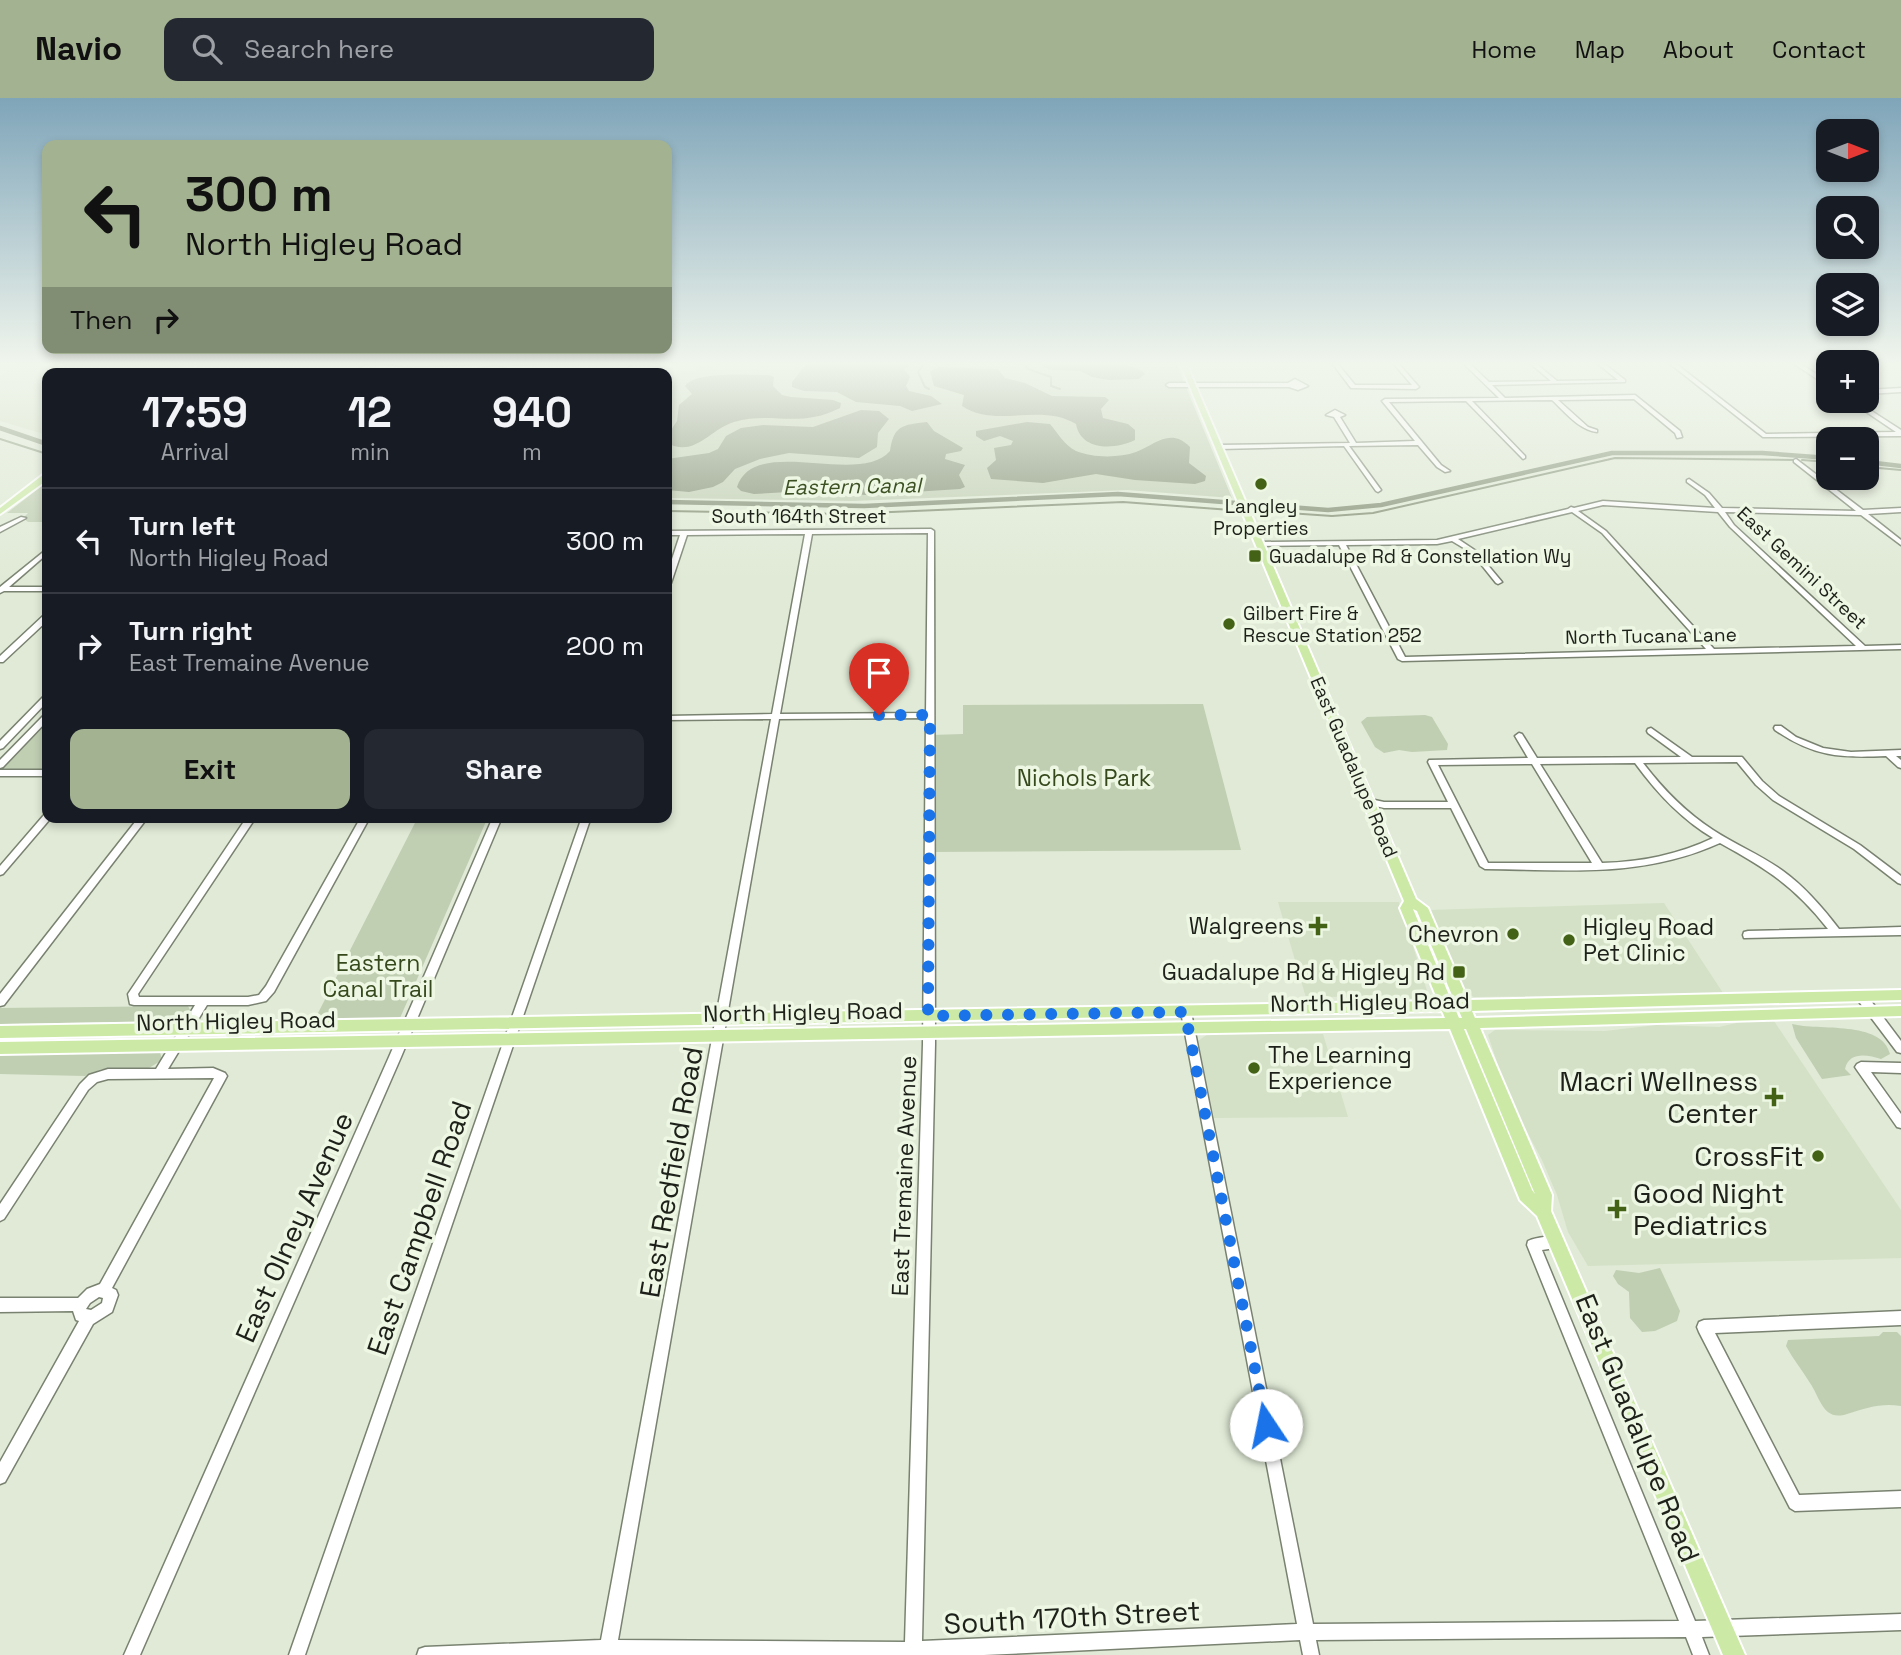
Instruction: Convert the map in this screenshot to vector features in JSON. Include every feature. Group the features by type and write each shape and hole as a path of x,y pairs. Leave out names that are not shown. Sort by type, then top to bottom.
{"main road":[{"name":"East Guadalupe Road","path":"1214,436 1411,902 1422,908 1464,1005 1544,1195 1543,1210"},
{"path":"0,512 42,480"},
{"name":"East Guadalupe Road","path":"1411,902 1406,908 1526,1195 1543,1210 1734,1655"},
{"name":"North Higley Road","path":"0,1032 1185,1012 1901,995"},
{"path":"1717,1000 1729,1016"},
{"name":"North Higley Road","path":"0,1048 1454,1024 1901,1011"}],"street":[{"path":"1349,436 1354,444"},
{"path":"1413,436 1439,466 1447,471"},
{"path":"1502,436 1523,457"},
{"path":"1219,447 1419,443"},
{"path":"1345,444 1378,490"},
{"path":"1796,461 1901,543"},
{"name":"East Gemini Street","path":"1689,481 1707,494 1732,526 1863,648"},
{"path":"0,503 11,503"},
{"path":"1260,544 1437,542 1571,509 1618,503 1719,510 1901,510"},
{"path":"1571,509 1604,532 1711,650"},
{"path":"0,530 23,518"},
{"name":"South 164th Street","path":"672,533 931,530"},
{"name":"East Tremaine Avenue","path":"913,1653 928,1032 931,530"},
{"name":"East Redfield Road","path":"608,1652 721,1035 809,532"},
{"path":"672,568 684,533"},
{"path":"1454,539 1474,552 1498,582"},
{"name":"North Tucana Lane","path":"1342,544 1402,659 1901,647"},
{"path":"1,590 42,555"},
{"path":"1,590 42,591"},
{"path":"0,660 42,622"},
{"path":"2,742 42,703"},
{"path":"672,718 930,715"},
{"path":"0,765 42,722"},
{"path":"1778,728 1799,743 1825,753 1901,753"},
{"path":"1651,731 1689,759"},
{"path":"1519,736 1598,865"},
{"path":"2,742 23,741"},
{"path":"1888,753 1901,765"},
{"path":"1720,839 1699,851 1660,862 1485,866 1432,762 1739,759 1776,798 1857,847 1901,881"},
{"path":"1637,760 1666,797 1720,839 1780,874 1817,907 1837,933"},
{"path":"0,773 42,773"},
{"path":"1370,802 1384,805 1453,802"},
{"path":"0,872 42,823"},
{"path":"0,1002 139,823"},
{"path":"248,823 133,994 134,1001 202,1002 262,998 270,989 363,823"},
{"name":"East Olney Avenue","path":"132,1655 495,823"},
{"name":"East Campbell Road","path":"297,1655 585,823"},
{"path":"1748,935 1901,931"},
{"path":"1861,996 1901,1049"},
{"path":"159,1074 202,1002"},
{"path":"1185,1012 1311,1655"},
{"path":"1901,1068 1861,1067 1901,1123"},
{"path":"0,1215 83,1087 93,1078 108,1074 213,1073 220,1076 104,1290 92,1293 0,1476"},
{"name":"East Guadalupe Road","path":"1557,1243 1533,1244 1701,1655"},
{"path":"0,1306 100,1313 109,1303 111,1295 104,1290"},
{"path":"1901,1318 1704,1327 1795,1503 1901,1499"},
{"name":"South 170th Street","path":"425,1655 608,1652 913,1653 1307,1632 1690,1629 1901,1622"}],"shaded area":[{"path":"1278,902 1399,902 1429,997 1394,1000 1366,996 1327,997 1307,1001"},
{"path":"1664,903 1723,993 1474,997 1463,991 1429,910"},
{"path":"1745,1021 1774,1021 1901,1210 1901,1258 1588,1266 1568,1232 1557,1195 1542,1160 1509,1098 1488,1035 1495,1030 1605,1031 1657,1025 1719,1027"},
{"path":"1208,1034 1323,1034 1348,1117 1214,1118 1198,1041"}],"green space":[{"path":"672,436 1206,436 1232,498 1127,490 853,501 672,498"},
{"path":"42,486 42,522 28,522 23,518 28,513 7,513"},
{"name":"Nichols Park","path":"1203,704 1241,850 927,852 932,735 963,734 963,705"},
{"path":"1367,717 1432,717 1448,744 1447,750 1399,750 1384,753 1375,747 1361,722"},
{"path":"42,722 42,773 0,773 0,765"},
{"name":"Eastern Canal Trail","path":"415,823 485,823 400,1018 315,1019"},
{"path":"188,1006 191,1012 178,1021 0,1024 0,1008"},
{"path":"1792,1024 1862,1031 1885,1043 1890,1054 1881,1059 1855,1057 1850,1059 1845,1069 1851,1075 1822,1079 1796,1038"},
{"path":"160,1052 162,1060 149,1068 102,1069 85,1076 0,1074 0,1055"},
{"path":"1660,1268 1680,1311 1677,1321 1655,1331 1642,1332 1630,1318 1629,1292 1618,1284 1613,1276 1616,1270 1639,1273"},
{"path":"1883,1332 1897,1332 1901,1336 1901,1406 1867,1408 1839,1416 1823,1407 1786,1346 1788,1340 1879,1336"}],"water":[{"path":"672,436 710,436 694,445 672,445"},
{"path":"726,436 878,436 877,447 859,458 789,453 760,459 735,469 723,482 713,487 689,492 672,490 672,458 709,453 718,449"},
{"path":"894,436 942,436 963,448 961,451 946,454 945,459 965,465 959,475 965,487 866,495 806,491 754,494 741,491 737,487 747,472 764,464 855,464 875,461 890,451"},
{"path":"976,436 1060,436 1076,451 1098,456 1129,454 1163,439 1176,438 1190,447 1189,463 1206,476 1205,481 1195,484 1096,474 1043,483 991,479 987,468 996,460 994,448 1011,445 1013,441 1000,436 984,441"},
{"path":"1081,436 1135,436 1135,440 1118,446 1100,446"}],"waterway":[{"name":"Eastern Canal","path":"23,436 42,442"},
{"path":"0,439 42,452"},
{"name":"Eastern Canal","path":"672,502 864,506 1118,494 1328,510 1381,505 1612,453 1762,453 1816,457"},
{"path":"1259,511 1332,516 1373,513 1615,458 1796,460"},
{"name":"Eastern Canal","path":"1802,460 1816,461"},
{"name":"Eastern Canal","path":"1879,463 1901,466"},
{"path":"1879,468 1901,470"},
{"path":"672,511 845,514 1123,502 1231,510"}],"place":[{"name":"Langley Properties","path":"1261,484"},
{"name":"Guadalupe Rd & Constellation Wy","path":"1255,556"},
{"name":"Gilbert Fire & Rescue Station 252","path":"1229,624"},
{"name":"Walgreens","path":"1318,926"},
{"name":"Chevron","path":"1513,934"},
{"name":"Higley Road Pet Clinic","path":"1569,940"},
{"name":"Guadalupe Rd & Higley Rd","path":"1459,972"},
{"name":"The Learning Experience","path":"1254,1068"},
{"name":"Macri Wellness Center","path":"1774,1097"},
{"name":"CrossFit","path":"1818,1156"},
{"name":"Good Night Pediatrics","path":"1617,1209"}],"route":[{"path":"879,715 930,715 928,1016 1185,1012 1266,1425"}]}
